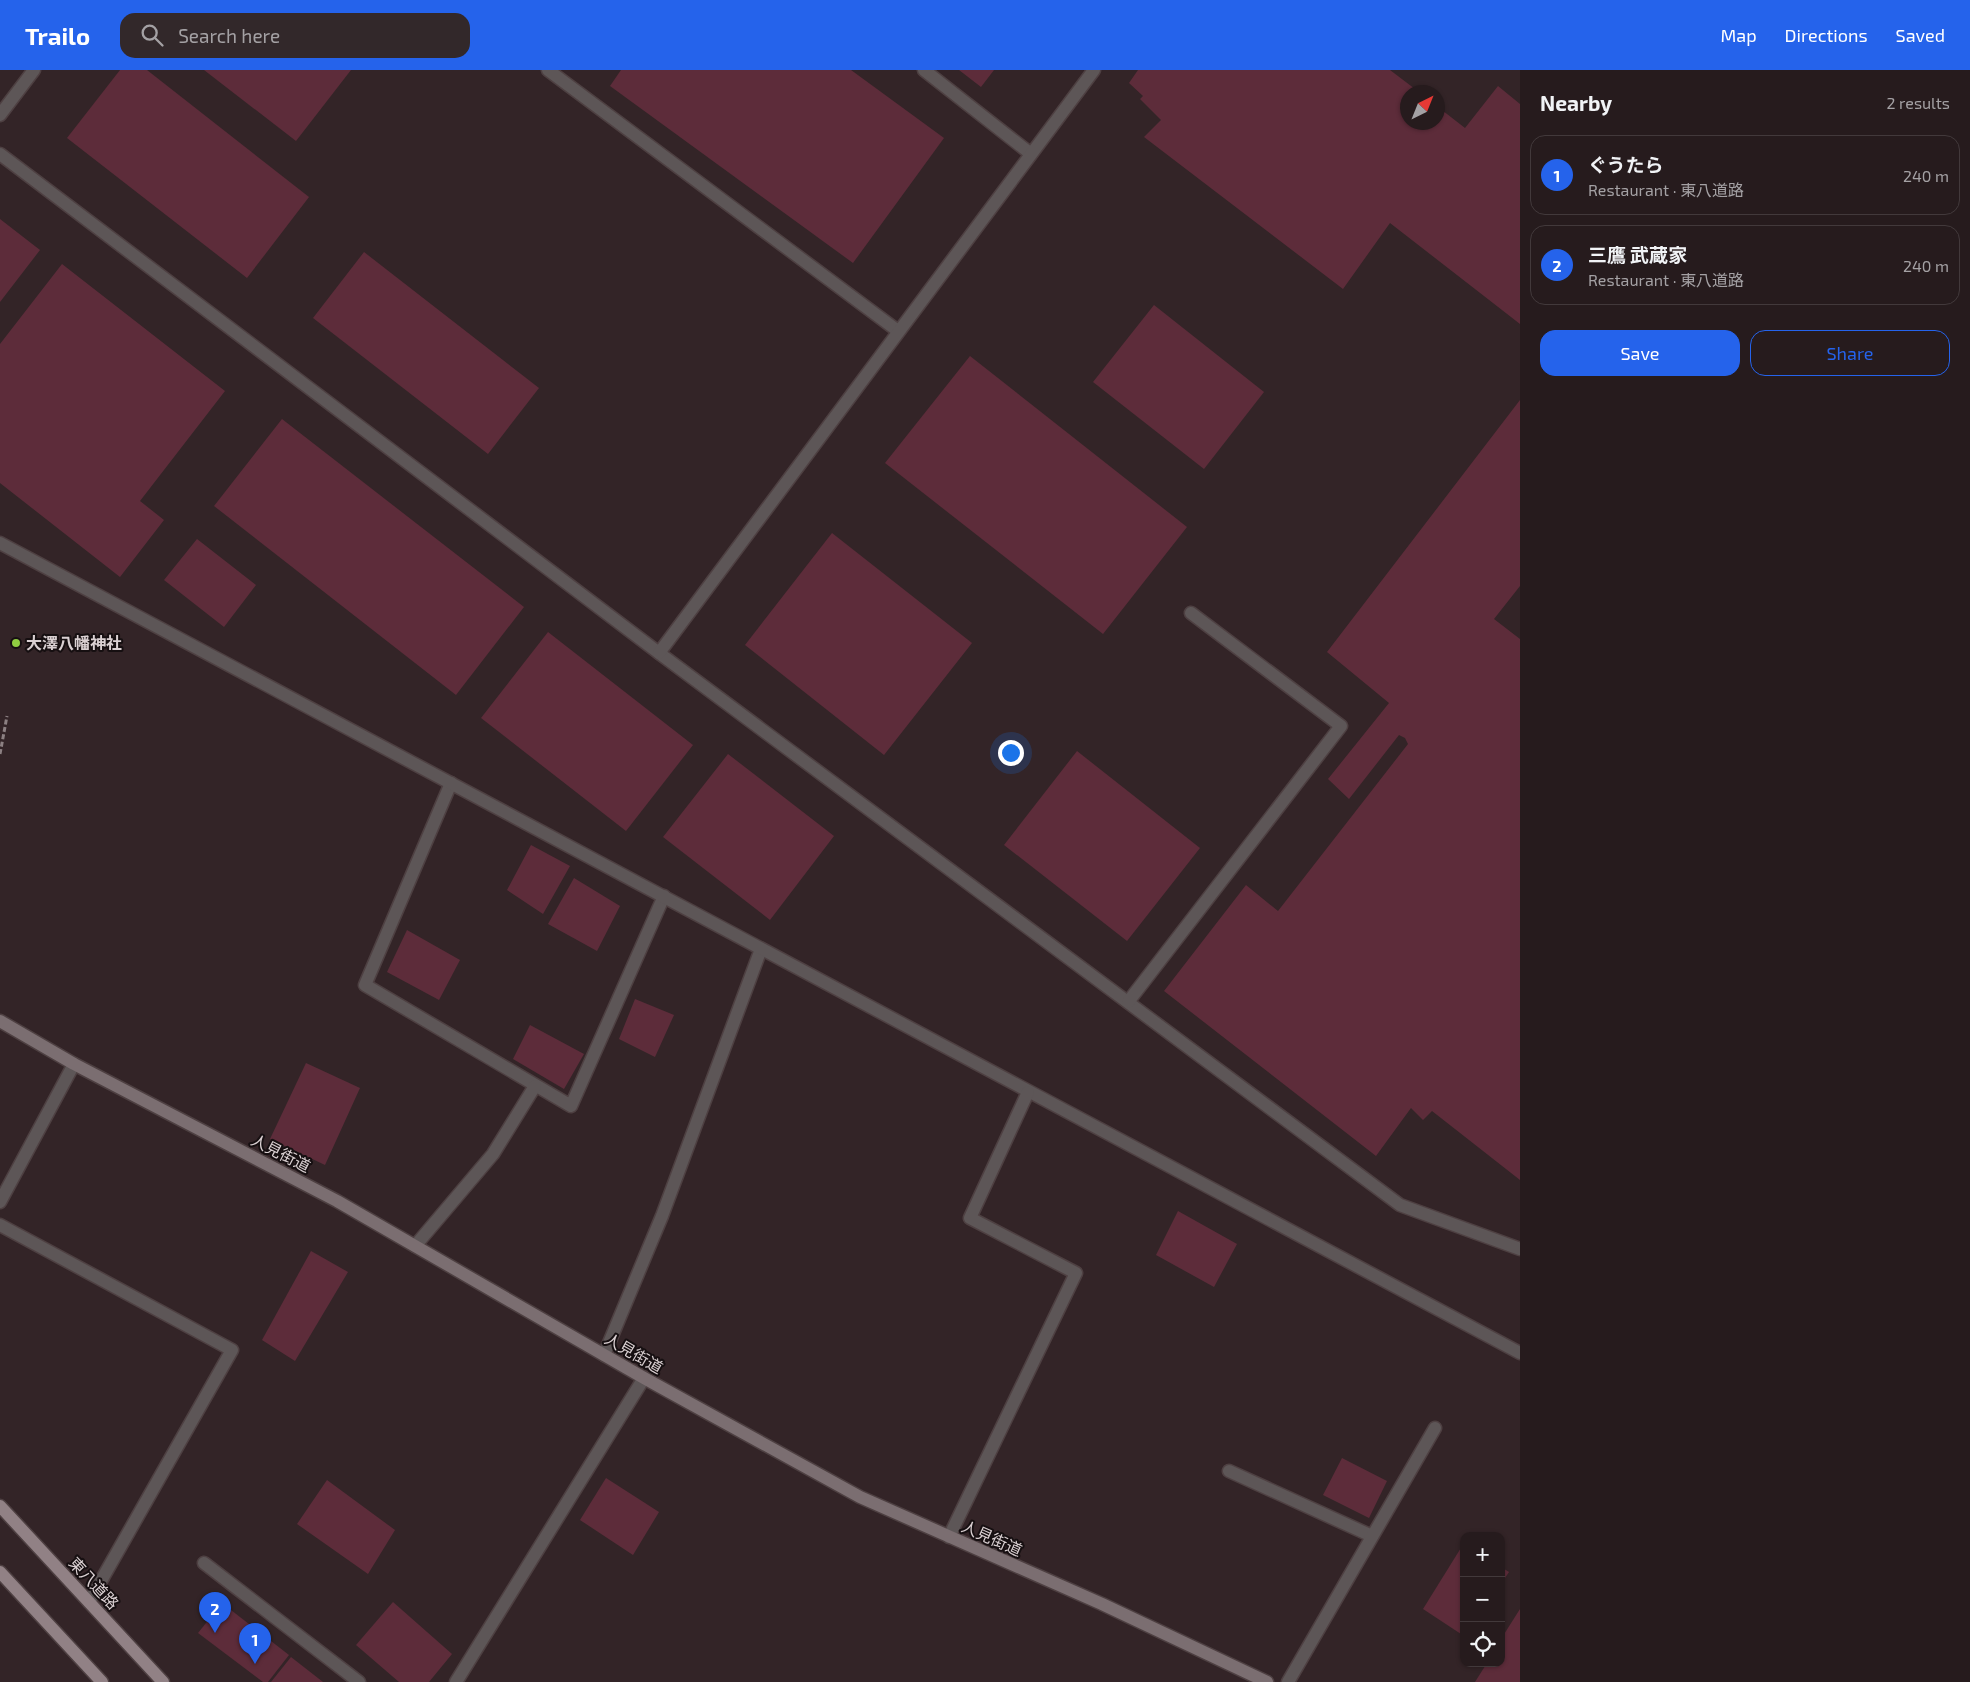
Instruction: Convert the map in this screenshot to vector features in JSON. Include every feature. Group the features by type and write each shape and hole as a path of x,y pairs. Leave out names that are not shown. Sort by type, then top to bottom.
{"main road":[{"name":"人見街道","path":"0,1021 74,1064 337,1201 644,1378 860,1497 1102,1604 1267,1682"},
{"name":"東八道路","path":"0,1506 163,1682"},
{"path":"0,1572 102,1682"}],"street":[{"path":"0,115 34,70"},
{"path":"924,70 1031,154"},
{"path":"659,653 1094,70"},
{"path":"554,72 898,331"},
{"path":"0,154 659,653 1400,1205 1520,1249"},
{"path":"0,543 1520,1353"},
{"path":"1128,1002 1341,726 1191,613"},
{"path":"451,782 365,985 571,1106 664,896"},
{"path":"604,1355 662,1216 761,949"},
{"path":"0,1202 74,1064"},
{"path":"415,1246 493,1154 535,1086"},
{"path":"949,1537 1076,1273 970,1218 1028,1092"},
{"path":"0,1225 232,1350 89,1602"},
{"path":"456,1682 644,1378"},
{"path":"1288,1682 1435,1428"},
{"path":"1229,1471 1372,1536"},
{"path":"204,1563 359,1682"}],"path":[{"path":"0,754 7,716"}],"building":[{"path":"120,70 147,70 309,197 247,278 67,138"},
{"path":"204,70 351,70 296,141"},
{"path":"621,70 851,70 944,138 853,263 610,86"},
{"path":"959,70 994,70 981,87"},
{"path":"1138,70 1390,70 1410,85 1400,85 1400,130 1445,130 1445,112 1465,128 1498,86 1520,104 1520,324 1390,223 1343,289 1144,137 1161,120 1140,99 1143,96 1129,83"},
{"path":"0,219 40,250 0,302"},
{"path":"364,252 539,388 488,454 313,318"},
{"path":"62,264 225,391 140,501 164,520 120,577 0,483 0,344"},
{"path":"1154,305 1264,392 1204,469 1093,382"},
{"path":"970,356 1187,527 1103,634 885,463"},
{"path":"1520,400 1520,586 1494,619 1520,639 1520,1180 1432,1111 1423,1120 1411,1108 1376,1156 1164,991 1246,885 1278,911 1408,744 1405,738 1399,735 1349,799 1328,779 1389,703 1327,652"},
{"path":"282,419 524,607 456,695 214,506"},
{"path":"832,533 972,643 884,755 745,645"},
{"path":"197,539 256,585 224,627 164,580"},
{"path":"548,632 693,745 626,831 481,718"},
{"path":"1077,751 1200,848 1127,941 1004,845"},
{"path":"728,754 834,836 770,920 663,837"},
{"path":"531,845 570,866 543,914 507,890"},
{"path":"574,878 620,906 597,951 548,924"},
{"path":"407,930 460,960 439,1000 387,972"},
{"path":"635,999 674,1015 655,1057 619,1039"},
{"path":"530,1025 584,1054 564,1089 513,1059"},
{"path":"306,1063 360,1088 325,1165 270,1139"},
{"path":"1178,1211 1237,1244 1214,1287 1156,1255"},
{"path":"311,1251 348,1272 295,1361 262,1340"},
{"path":"1342,1458 1387,1481 1369,1518 1323,1495"},
{"path":"606,1478 659,1512 633,1555 580,1520"},
{"path":"327,1480 395,1530 368,1574 297,1524"},
{"path":"1460,1549 1460,1633 1423,1609"},
{"path":"1505,1570 1509,1572 1505,1578"},
{"path":"393,1602 452,1654 429,1682 399,1682 356,1645"},
{"path":"222,1603 289,1655 268,1682 263,1682 198,1633"},
{"path":"1520,1609 1520,1682 1475,1682 1484,1667 1505,1667 1505,1633"},
{"path":"291,1657 323,1682 271,1682"}],"place":[{"name":"大澤八幡神社","path":"16,643"},
{"name":"三鷹 武蔵家","path":"215,1633"},
{"name":"ぐうたら","path":"255,1664"}]}
